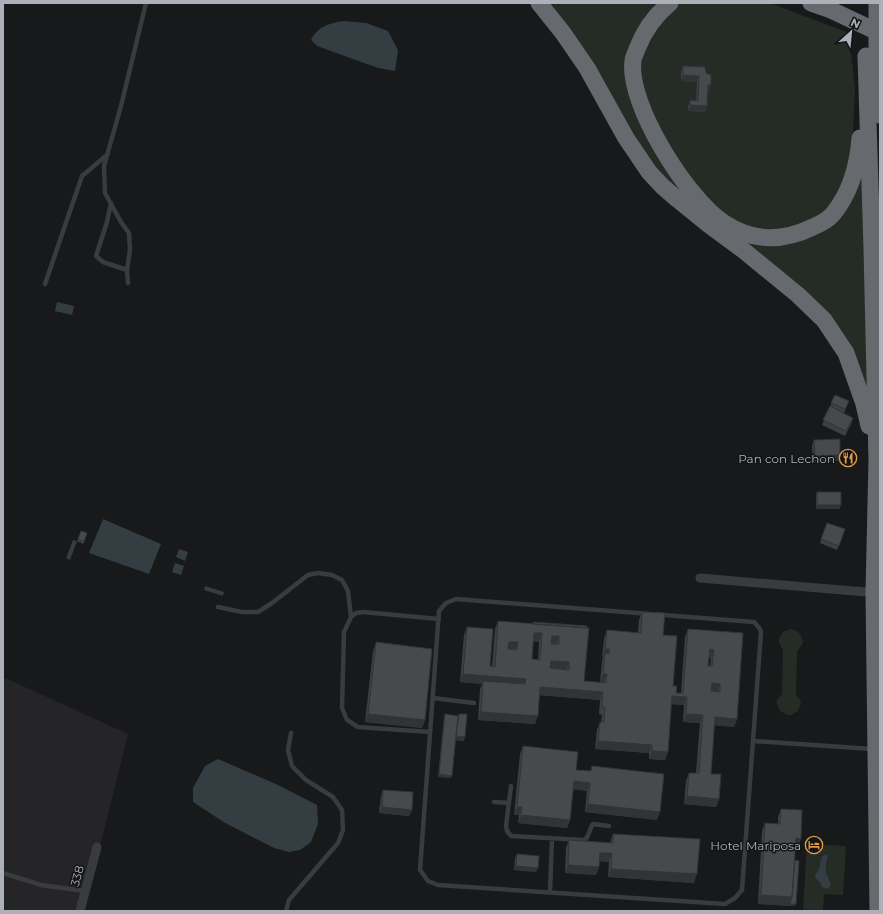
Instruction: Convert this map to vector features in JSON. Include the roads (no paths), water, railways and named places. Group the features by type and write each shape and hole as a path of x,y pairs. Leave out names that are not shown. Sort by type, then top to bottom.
{"highway":[{"path":"539,3 563,33 587,68 626,138 649,172 677,199 798,295 824,320 846,353 864,404 877,460"},
{"path":"670,3 661,10 650,24 640,41 633,60 634,85 643,111 670,161 688,187 711,213 738,231 752,236 768,238 781,237 800,232 826,220 832,215 845,196 855,172 860,146 872,58 877,3"},
{"path":"802,3 831,10"},
{"path":"811,3 831,10 880,33"},
{"path":"866,3 880,115"},
{"path":"870,3 880,8"},
{"path":"872,58 872,249 877,460 878,911"}],"street":[{"path":"700,578 877,593"},
{"name":"338","path":"80,911 97,847"}],"lane":[{"path":"128,283 127,270 130,250 129,233 105,193 104,166 121,106 146,3"},
{"path":"45,284 82,176 108,154"},
{"path":"111,203 107,222 96,256 103,262 127,270"},
{"path":"218,607 242,612 258,612 272,604 308,575 318,573 332,575 342,580 348,591 350,617 344,632 342,708 347,720 358,727 430,732"},
{"path":"456,599 754,622 761,632 742,890 735,898 725,904 438,885 428,881 420,870 439,619 439,611 446,603 456,599"},
{"path":"350,617 356,613 362,612 439,619"},
{"path":"433,698 474,703"},
{"path":"286,911 289,900 338,842 343,830 342,810 333,796 306,780 292,766 288,750 291,733"},
{"path":"753,741 878,750"},
{"path":"511,786 506,826 511,836 585,840 592,824 609,826"},
{"path":"494,802 509,803"},
{"path":"550,892 552,838"},
{"path":"3,873 41,885 85,891"}],"place":[{"name":"Pan con Lechon","path":"848,458"},
{"name":"Hotel Mariposa","path":"814,845"}]}
